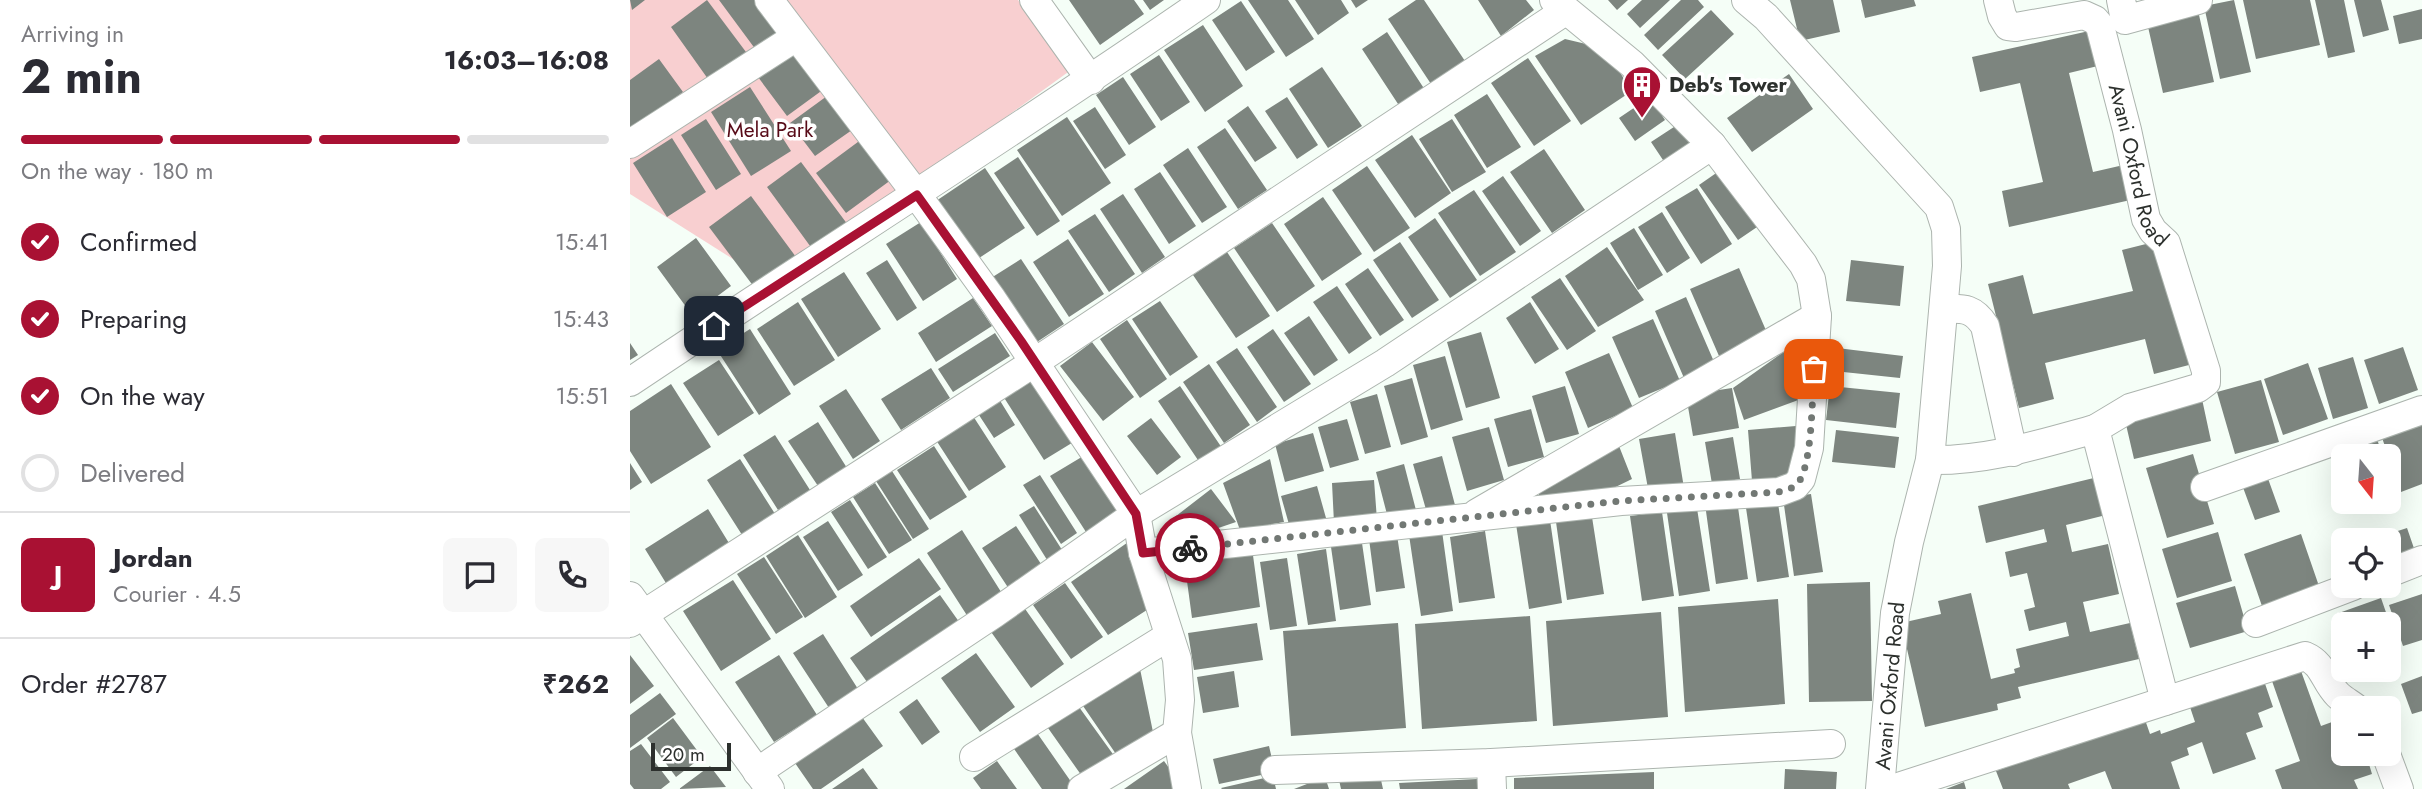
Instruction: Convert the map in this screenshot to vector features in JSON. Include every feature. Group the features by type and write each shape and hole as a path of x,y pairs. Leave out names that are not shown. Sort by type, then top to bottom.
{"street":[{"path":"769,0 917,195 1035,362 1136,514 1143,553 1177,659 1180,701 1177,733 1187,789"},
{"path":"1034,0 1091,80"},
{"path":"630,382 1091,80 1206,0"},
{"name":"Avani Oxford Road","path":"1746,0 1766,18 1939,207 1947,229 1945,309 1930,460 1909,542 1895,613 1881,789"},
{"name":"Avani Oxford Road","path":"1930,460 1971,460 2013,452 2095,429 2130,408 2197,388 2206,382 2206,371 2166,243 2152,231 2146,219 2127,130 2100,26 2095,20 2084,15 2016,27 2008,26 1998,0"},
{"path":"2121,0 2125,20 2198,0"},
{"path":"1143,553 1620,501 1779,492 1795,486 1801,479 1809,448 1817,316 1811,279 1803,264 1712,145 1632,64 1559,6 1035,362 634,611 764,780 1136,514 1385,363 1712,145"},
{"path":"630,144 796,37"},
{"path":"1945,309 1965,308 1977,313 1985,326 2013,452"},
{"path":"1465,519 1817,316"},
{"path":"2205,487 2422,410"},
{"path":"2095,429 2165,701"},
{"path":"2401,568 2422,560"},
{"path":"2256,623 2331,594"},
{"path":"974,757 1169,636"},
{"name":"Avani Oxford Road","path":"1892,789 2305,656 2321,667 2339,696"},
{"path":"1082,789 1177,733"},
{"path":"1275,770 1491,776 1831,744"},
{"path":"2390,766 2399,789"}],"green space":[{"name":"Mela Park","path":"630,0 1018,0 1071,70 774,285 630,194"}],"building":[{"path":"630,0 645,0 632,10"},
{"path":"707,0 746,52 708,79 671,27"},
{"path":"719,0 755,0 779,34 756,50"},
{"path":"1069,0 1134,0 1144,14 1100,45"},
{"path":"1143,0 1164,0 1150,10"},
{"path":"1248,0 1288,0 1314,39 1286,57"},
{"path":"1295,0 1341,0 1349,13 1318,35"},
{"path":"1351,0 1368,0 1356,8"},
{"path":"1416,0 1424,0 1465,61 1431,84 1388,19"},
{"path":"1478,0 1526,0 1534,10 1501,36"},
{"path":"1608,0 1628,0 1617,10"},
{"path":"1642,0 1670,0 1640,28 1627,14"},
{"path":"1681,0 1698,0 1704,7 1658,50 1644,35"},
{"path":"1790,0 1833,0 1840,32 1800,41"},
{"path":"1861,0 1914,0 1916,6 1865,18"},
{"path":"2234,0 2251,72 2220,79 2204,6"},
{"path":"2243,0 2310,0 2320,45 2256,59"},
{"path":"2315,0 2344,0 2355,52 2328,58"},
{"path":"2354,0 2381,0 2389,30 2363,37"},
{"path":"1241,1 1275,52 1246,71 1212,20"},
{"path":"2197,6 2214,82 2163,93 2146,18"},
{"path":"2422,9 2422,39 2399,44 2393,16"},
{"path":"1711,10 1734,34 1685,79 1662,55"},
{"path":"1203,25 1243,86 1205,112 1164,50"},
{"path":"2098,29 2106,64 2069,73 2093,172 2128,164 2135,199 2009,227 2002,191 2043,182 2020,83 1980,92 1972,57"},
{"path":"1387,32 1425,90 1400,107 1362,49"},
{"path":"1565,39 1586,44 1615,65 1632,91 1581,125 1535,56"},
{"path":"796,49 824,89 787,116 758,77"},
{"path":"1159,55 1190,102 1161,121 1130,74"},
{"path":"1528,58 1571,121 1534,146 1491,83"},
{"path":"659,59 683,92 630,131 630,80"},
{"path":"1322,67 1362,126 1328,148 1289,89"},
{"path":"1789,74 1813,109 1752,152 1727,118"},
{"path":"1123,77 1156,127 1129,145 1096,95"},
{"path":"750,87 791,151 751,176 711,112"},
{"path":"1487,94 1521,147 1487,168 1454,115"},
{"path":"827,96 852,130 815,156 790,123"},
{"path":"1287,97 1318,145 1297,159 1265,111"},
{"name":"Deb's Tower","path":"1650,97 1665,120 1635,141 1619,118"},
{"path":"1248,106 1277,148 1255,162 1227,121"},
{"path":"1095,107 1126,155 1105,169 1073,121"},
{"path":"1067,117 1111,183 1062,216 1017,150"},
{"path":"706,119 741,174 716,190 681,135"},
{"path":"1452,119 1486,172 1452,192 1419,139"},
{"path":"1677,125 1691,145 1665,163 1651,142"},
{"path":"1225,128 1267,190 1238,209 1197,147"},
{"path":"1412,135 1451,193 1415,218 1375,160"},
{"path":"866,136 895,177 846,213 816,173"},
{"path":"672,138 706,192 667,217 633,163"},
{"path":"1188,148 1227,207 1202,223 1163,165"},
{"path":"1544,149 1585,210 1552,233 1510,172"},
{"path":"1018,157 1060,221 1037,236 994,173"},
{"path":"801,162 848,225 813,250 767,187"},
{"path":"1367,166 1410,228 1374,252 1332,190"},
{"path":"985,168 1025,228 976,260 936,201"},
{"path":"1722,169 1760,225 1738,240 1699,185"},
{"path":"1160,172 1196,226 1169,244 1134,189"},
{"path":"1503,176 1541,231 1520,246 1482,191"},
{"path":"1697,188 1732,244 1701,264 1665,207"},
{"path":"1474,190 1516,252 1480,276 1438,213"},
{"path":"1123,194 1165,257 1142,273 1100,209"},
{"path":"751,196 796,257 754,287 709,227"},
{"path":"1323,197 1362,254 1322,281 1284,224"},
{"path":"1662,212 1690,258 1667,273 1638,227"},
{"path":"1095,214 1135,274 1109,292 1068,231"},
{"path":"1435,218 1477,280 1450,298 1408,237"},
{"path":"921,222 957,279 923,301 886,244"},
{"path":"1272,223 1315,286 1277,312 1234,248"},
{"path":"1634,228 1663,275 1638,290 1610,243"},
{"path":"696,238 731,286 692,315 657,267"},
{"path":"1068,239 1104,294 1069,317 1033,262"},
{"path":"2158,241 2189,365 2154,374 2145,339 2045,363 2054,399 2019,408 1988,284 2023,275 2033,314 2133,291 2122,250"},
{"path":"1400,242 1439,300 1412,318 1373,260"},
{"path":"1607,247 1644,300 1598,327 1565,276"},
{"path":"1227,252 1270,316 1236,338 1193,275"},
{"path":"1021,259 1064,324 1034,344 991,278"},
{"path":"887,260 917,308 897,321 866,273"},
{"path":"1851,260 1904,266 1900,306 1846,301"},
{"path":"1368,268 1404,320 1380,336 1345,284"},
{"path":"1739,268 1768,335 1719,356 1690,289"},
{"path":"844,272 881,329 838,357 801,299"},
{"path":"1560,278 1596,331 1567,350 1531,297"},
{"path":"1337,286 1372,338 1349,354 1313,302"},
{"path":"1686,297 1715,364 1684,378 1655,311"},
{"path":"973,298 992,326 936,362 918,333"},
{"path":"1160,301 1198,357 1170,376 1132,319"},
{"path":"798,302 835,360 794,386 757,329"},
{"path":"1530,302 1559,349 1535,364 1506,318"},
{"path":"1309,316 1338,360 1314,376 1284,333"},
{"path":"1653,319 1680,381 1639,398 1612,337"},
{"path":"1127,320 1167,379 1140,398 1100,339"},
{"path":"750,329 791,394 759,415 717,350"},
{"path":"1273,329 1311,384 1284,402 1247,347"},
{"path":"1481,332 1500,398 1466,408 1447,342"},
{"path":"995,333 1010,356 953,392 938,369"},
{"path":"1799,341 1801,399 1744,420 1733,388"},
{"path":"1092,342 1134,397 1103,421 1060,366"},
{"path":"630,343 638,355 630,360"},
{"path":"2403,347 2418,390 2379,404 2364,360"},
{"path":"1237,348 1277,407 1257,422 1216,362"},
{"path":"1837,348 1903,356 1900,378 1834,371"},
{"path":"1609,353 1633,408 1588,428 1565,372"},
{"path":"1445,356 1463,420 1431,430 1413,365"},
{"path":"2353,357 2368,408 2333,419 2318,368"},
{"path":"719,360 754,413 718,436 683,383"},
{"path":"2308,363 2328,419 2283,435 2264,379"},
{"path":"1209,364 1250,425 1224,443 1183,382"},
{"path":"931,368 950,398 901,430 881,399"},
{"path":"1039,373 1080,438 1044,460 1003,396"},
{"path":"1412,378 1428,437 1401,445 1384,386"},
{"path":"2261,380 2279,442 2235,454 2217,392"},
{"path":"671,384 711,447 651,484 630,451 630,411"},
{"path":"1180,386 1222,448 1200,463 1158,401"},
{"path":"1565,386 1579,434 1546,443 1532,396"},
{"path":"1830,386 1900,393 1896,428 1826,420"},
{"path":"1732,388 1739,428 1693,436 1686,395"},
{"path":"846,389 880,441 853,459 819,406"},
{"path":"1377,394 1391,447 1365,454 1350,402"},
{"path":"999,399 1015,425 994,438 977,412"},
{"path":"2202,399 2211,441 2134,459 2124,416"},
{"path":"1531,409 1544,457 1508,467 1494,419"},
{"path":"973,416 1006,467 969,491 936,440"},
{"path":"2422,417 2422,484 2401,492 2401,444 2384,444 2380,432"},
{"path":"1151,418 1181,457 1157,475 1127,436"},
{"path":"1347,419 1359,460 1330,468 1318,427"},
{"path":"818,422 847,468 818,486 788,441"},
{"path":"1796,426 1799,476 1752,481 1748,430"},
{"path":"1489,427 1504,480 1467,491 1452,437"},
{"path":"1836,430 1899,437 1895,468 1832,462"},
{"path":"1313,433 1324,471 1285,482 1275,444"},
{"path":"1675,433 1684,488 1649,494 1639,439"},
{"path":"775,435 810,490 778,510 743,455"},
{"path":"2376,436 2379,444 2353,444"},
{"path":"1733,437 1740,479 1712,484 1705,442"},
{"path":"934,446 967,497 930,520 897,470"},
{"path":"1619,446 1632,479 1599,495 1541,503 1537,487"},
{"path":"1090,452 1125,507 1086,532 1050,476"},
{"path":"2193,454 2214,524 2167,538 2146,468"},
{"path":"1442,456 1455,505 1427,513 1413,464"},
{"path":"740,459 777,517 744,538 707,480"},
{"path":"1270,459 1284,522 1240,530 1223,483"},
{"path":"630,463 642,482 630,490"},
{"path":"1404,464 1417,514 1389,522 1376,472"},
{"path":"892,471 929,529 913,539 876,481"},
{"path":"2266,473 2280,512 2255,520 2241,482"},
{"path":"1040,475 1077,533 1061,544 1023,485"},
{"path":"2102,476 2110,514 2066,525 2072,552 2108,544 2119,594 2083,602 2090,632 2130,623 2139,659 2018,687 2021,698 1997,704 1998,710 1925,727 1901,623 1941,614 1938,601 1971,593 1991,679 2015,673 2014,669 2020,667 2016,649 2069,636 2066,622 2029,631 2024,610 2035,607 2027,573 2010,577 2005,552 2047,542 2044,529 1986,543 1978,506"},
{"path":"1374,480 1377,520 1334,523 1332,483"},
{"path":"875,483 912,540 889,554 853,497"},
{"path":"1317,486 1326,518 1290,528 1281,496"},
{"path":"1211,489 1236,522 1180,541 1167,523"},
{"path":"1811,494 1823,572 1794,576 1783,498"},
{"path":"850,500 887,557 868,569 831,512"},
{"path":"1737,500 1748,579 1716,584 1705,504"},
{"path":"1696,502 1710,591 1679,596 1666,506"},
{"path":"1778,503 1789,577 1757,582 1746,508"},
{"path":"1034,506 1064,553 1049,563 1019,515"},
{"path":"708,509 732,548 669,588 645,549"},
{"path":"1662,512 1674,596 1642,601 1630,516"},
{"path":"1592,517 1604,594 1567,600 1556,522"},
{"path":"1550,520 1562,603 1529,609 1516,524"},
{"path":"828,521 863,575 838,591 803,537"},
{"path":"1016,526 1043,567 1009,589 982,548"},
{"path":"2407,528 2417,557 2401,563 2401,530"},
{"path":"962,530 1003,595 968,617 927,553"},
{"path":"1442,531 1453,611 1421,616 1409,535"},
{"path":"1485,531 1495,598 1459,603 1450,537"},
{"path":"2218,532 2232,581 2177,598 2162,549"},
{"path":"2301,534 2320,589 2263,609 2244,554"},
{"path":"798,535 837,597 805,618 766,556"},
{"path":"1397,535 1405,588 1376,592 1369,539"},
{"path":"1134,538 1150,608 1108,635 1071,582"},
{"path":"1362,543 1371,605 1340,610 1331,547"},
{"path":"1252,548 1260,607 1192,618 1184,559"},
{"path":"1326,549 1336,621 1308,625 1297,554"},
{"path":"764,557 803,617 776,634 737,574"},
{"path":"919,558 941,589 871,637 850,606"},
{"path":"1287,558 1297,626 1270,630 1260,562"},
{"path":"733,580 771,639 721,671 683,611"},
{"path":"1870,582 1872,701 1809,702 1807,584"},
{"path":"1065,583 1103,637 1071,659 1033,605"},
{"path":"2235,586 2248,631 2190,648 2176,603"},
{"path":"2422,594 2422,640 2403,646 2401,612 2391,612 2389,605"},
{"path":"940,595 962,626 872,689 850,658"},
{"path":"2381,598 2386,612 2342,612"},
{"path":"1778,599 1785,704 1685,712 1678,607"},
{"path":"1023,606 1064,664 1031,688 989,629"},
{"path":"1661,612 1668,717 1553,726 1546,621"},
{"path":"1530,616 1537,721 1422,729 1415,624"},
{"path":"1257,623 1263,660 1194,670 1188,633"},
{"path":"1398,623 1406,728 1291,736 1283,631"},
{"path":"823,634 858,689 829,708 793,653"},
{"path":"976,653 1015,707 980,732 941,678"},
{"path":"630,655 654,686 630,704"},
{"path":"779,655 817,715 774,742 735,682"},
{"path":"1139,664 1153,732 1118,757 1081,703"},
{"path":"1234,671 1239,707 1203,713 1197,677"},
{"path":"2301,671 2321,726 2331,722 2331,766 2370,766 2372,774 2354,780 2358,789 2282,789 2275,770 2300,761 2272,681"},
{"path":"2261,672 2273,707 2258,713 2263,727 2246,733 2256,759 2213,774 2202,742 2187,748 2189,755 2171,762 2180,789 2112,789 2105,771 2068,784 2070,789 2003,789 1996,771 2143,714 2150,734 2160,730 2161,734 2195,722 2187,698"},
{"path":"2422,676 2422,711 2412,714 2401,684"},
{"path":"660,693 676,714 630,748 630,715"},
{"path":"917,699 940,732 922,745 899,712"},
{"path":"1079,707 1115,757 1084,779 1048,728"},
{"path":"862,717 883,746 821,789 813,789 795,763"},
{"path":"673,718 702,757 676,777 647,738"},
{"path":"1035,730 1074,786 1071,789 1042,789 1012,746"},
{"path":"641,744 670,782 661,789 634,789 630,784 630,751"},
{"path":"1269,746 1275,772 1219,784 1213,759"},
{"path":"997,761 1017,789 981,789 973,778"},
{"path":"1164,761 1184,789 1124,789"},
{"path":"710,766 726,787 679,789"},
{"path":"863,768 878,789 832,789"},
{"path":"1785,769 1837,772 1836,789 1784,789"},
{"path":"1379,771 1383,789 1341,789 1339,780"},
{"path":"1654,772 1654,789 1514,789 1514,778"},
{"path":"1273,776 1276,789 1221,788"},
{"path":"1325,777 1329,789 1294,789"},
{"path":"1477,779 1478,789 1400,789 1399,783"},
{"path":"1964,782 1966,789 1946,789"}],"way so far":[{"path":"1190,548 1620,501 1779,492 1795,486 1806,466 1814,369"}],"place":[{"name":"Deb's Tower","path":"1642,119"}],"route":[{"path":"714,326 917,195 1021,341 1136,514 1143,553 1190,548"}]}
